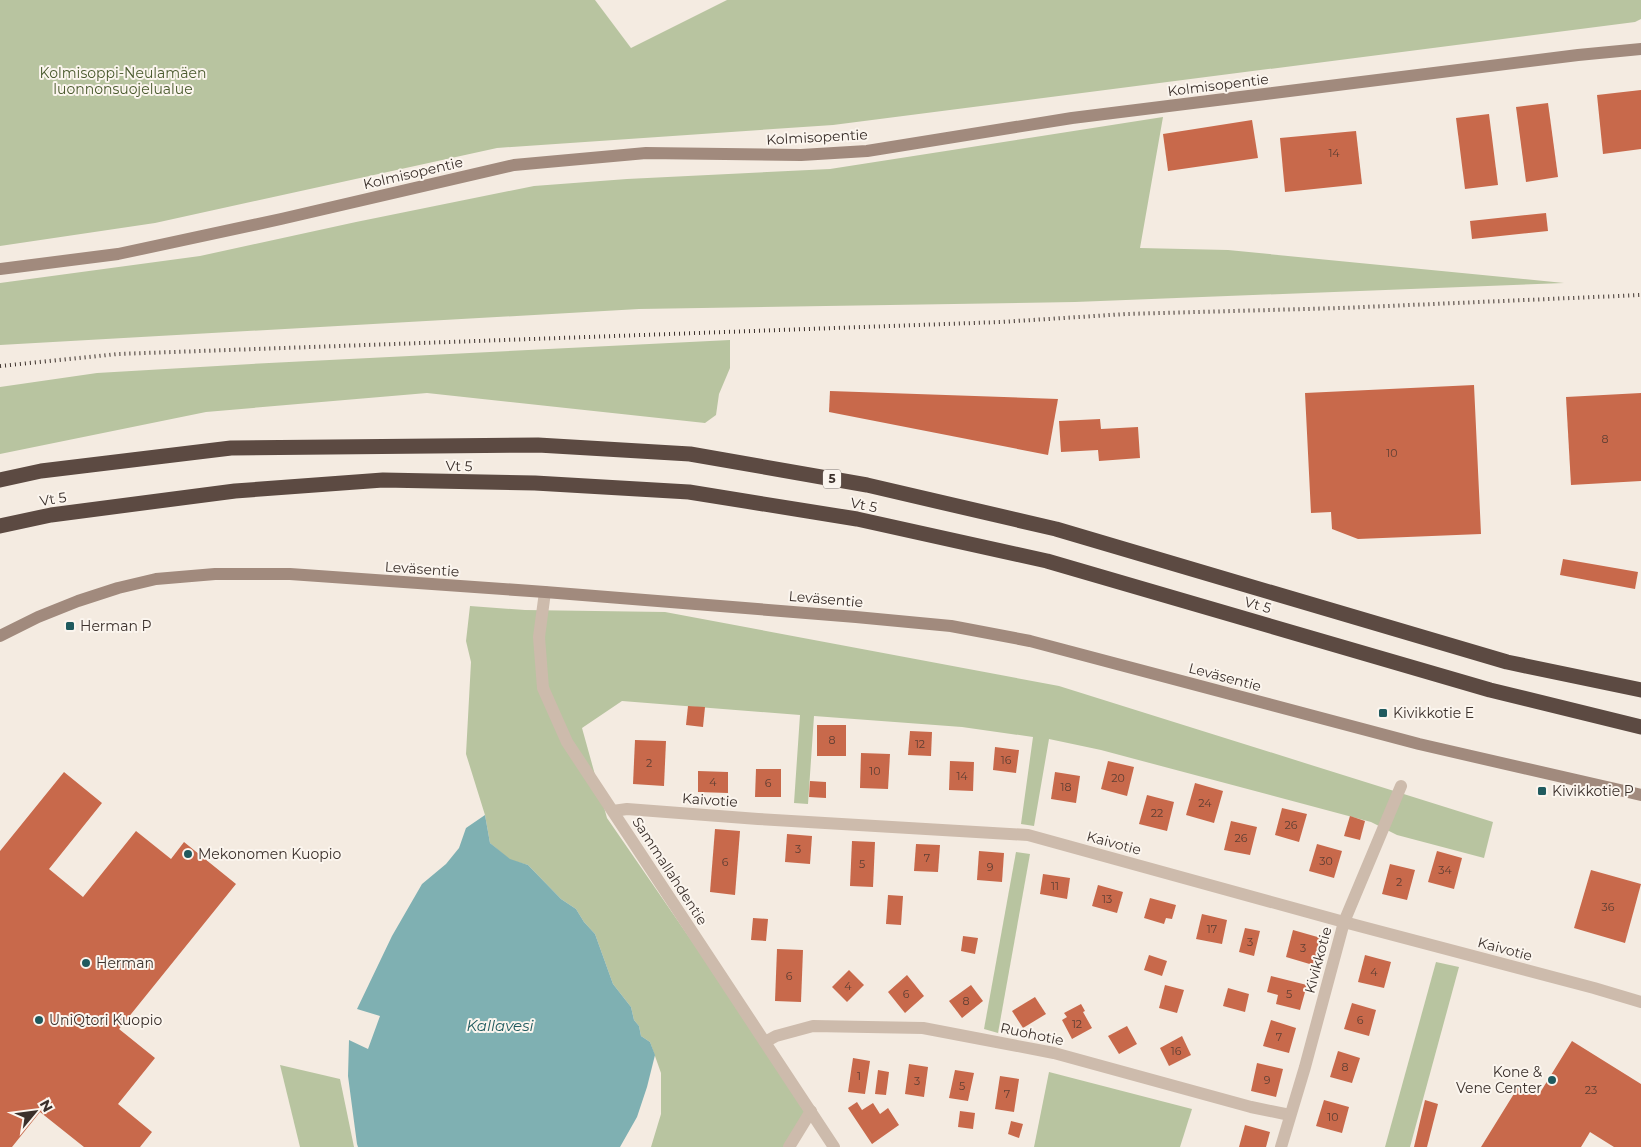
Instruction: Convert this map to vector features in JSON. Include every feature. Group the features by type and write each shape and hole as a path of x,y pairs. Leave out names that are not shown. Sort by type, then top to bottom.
{"highway":[{"name":"Vt 5","path":"0,480 41,471 231,448 538,445 690,454 867,485 1056,529 1507,662 1641,690"},
{"name":"Vt 5","path":"0,526 51,515 235,491 383,480 535,483 689,492 857,520 1047,561 1490,690 1641,727"}],"main road":[{"name":"Kolmisopentie","path":"0,269 118,254 281,219 514,165 646,153 801,155 867,151 1072,118 1568,56 1641,49"},
{"name":"Leväsentie","path":"0,636 62,607 118,588 156,579 215,574 290,574 545,592 952,626 1030,641 1419,744 1641,795"}],"street":[{"name":"Sammallahdentie","path":"545,592 539,637 543,688 567,742 834,1147"},
{"name":"Kivikkotie","path":"1281,1147 1305,1067 1344,922 1400,786"},
{"name":"Kaivotie","path":"613,811 627,809 758,819 1028,835 1641,1002"},
{"name":"Ruohotie","path":"765,1042 776,1036 813,1026 923,1028 1054,1053 1290,1116"},
{"path":"788,1147 811,1111"}],"green space":[{"name":"Kolmisoppi-Neulamäen luonnonsuojelualue","path":"0,0 595,0 631,48 727,0 1641,0 1641,19 1635,22 833,125 497,148 155,223 0,246"},
{"path":"1163,117 1140,248 1228,250 1564,283 1075,302 639,309 0,345 0,283 200,256 534,186 627,179 830,169"},
{"path":"730,340 730,368 719,394 716,415 705,423 427,393 206,412 0,454 0,387 97,373"},
{"path":"470,606 525,610 665,612 1059,686 1493,822 1484,858 1397,835 1371,822 1101,750 1049,739 1034,826 1021,824 1033,737 962,727 814,716 808,804 794,803 800,715 622,701 582,728 607,818 762,1043 807,1113 784,1147 651,1147 661,1114 661,1073 650,1042 641,1036 631,1007 613,984 595,934 576,909 561,899 528,865 510,860 490,843 485,815 466,754 471,662 466,641"},
{"path":"1016,852 1030,854 998,1033 984,1029"},
{"path":"1436,962 1459,967 1410,1147 1385,1147"},
{"path":"280,1065 340,1079 354,1147 300,1147"},
{"path":"1049,1072 1192,1109 1180,1147 1034,1147"}],"water":[{"name":"Kallavesi","path":"485,815 490,843 510,859 528,865 561,899 576,909 595,934 613,984 631,1007 641,1036 650,1042 655,1055 647,1087 637,1117 620,1147 358,1147 348,1076 349,1040 368,1049 380,1016 357,1009 392,936 422,884 446,864 459,848 466,828"}],"building":[{"path":"1641,90 1641,149 1603,154 1597,95"},
{"path":"1548,103 1558,177 1526,182 1516,107"},
{"path":"1489,114 1498,185 1465,189 1456,118"},
{"path":"1252,120 1258,158 1168,171 1163,134"},
{"path":"1356,131 1362,184 1285,192 1280,138"},
{"path":"1546,213 1548,231 1472,239 1470,221"},
{"path":"1474,385 1481,534 1358,539 1332,529 1331,512 1311,513 1305,393"},
{"path":"830,391 1058,399 1048,455 829,412"},
{"path":"1641,393 1641,481 1571,485 1566,397"},
{"path":"1100,419 1101,429 1138,427 1140,458 1099,461 1098,450 1061,452 1059,421"},
{"path":"1563,559 1638,572 1635,589 1560,575"},
{"path":"688,706 705,707 703,727 686,725"},
{"path":"817,725 846,725 846,756 817,756"},
{"path":"910,731 932,732 931,756 908,755"},
{"path":"635,740 666,741 664,786 633,784"},
{"path":"995,747 1019,750 1016,773 993,770"},
{"path":"861,753 890,754 888,789 860,788"},
{"path":"950,761 974,762 973,791 949,790"},
{"path":"1108,761 1134,767 1127,796 1101,789"},
{"path":"756,769 781,769 781,797 755,797"},
{"path":"698,771 728,772 728,793 698,792"},
{"name":"Herman","path":"64,772 102,803 49,869 83,897 136,831 171,859 184,842 236,884 119,1029 155,1058 118,1104 152,1132 140,1147 84,1147 40,1112 12,1147 0,1147 0,851"},
{"path":"1055,772 1080,776 1076,803 1051,799"},
{"path":"810,781 826,782 826,798 809,797"},
{"path":"1195,783 1223,791 1214,823 1186,815"},
{"path":"1147,795 1174,802 1167,831 1139,824"},
{"path":"1282,808 1307,814 1299,842 1275,835"},
{"path":"1350,816 1365,821 1360,840 1344,836"},
{"path":"1231,821 1257,827 1250,855 1224,850"},
{"path":"715,829 740,831 735,895 710,892"},
{"path":"787,834 812,836 810,864 785,862"},
{"path":"852,841 875,842 873,887 850,886"},
{"path":"916,844 940,845 938,872 914,871"},
{"path":"1317,844 1342,851 1334,878 1309,871"},
{"path":"979,851 1004,853 1002,882 977,880"},
{"path":"1437,851 1462,858 1454,889 1428,882"},
{"path":"1390,864 1415,870 1407,900 1382,894"},
{"path":"1591,870 1641,884 1625,943 1574,928"},
{"path":"1043,874 1070,878 1067,899 1040,894"},
{"path":"1098,885 1123,892 1117,913 1092,906"},
{"path":"888,895 903,896 901,925 886,924"},
{"path":"1150,898 1176,905 1172,919 1166,918 1164,924 1144,918"},
{"path":"1202,914 1227,920 1222,944 1196,939"},
{"path":"753,918 768,919 766,941 751,940"},
{"path":"1245,928 1260,931 1254,956 1239,952"},
{"path":"1293,930 1321,938 1313,965 1286,957"},
{"path":"963,936 978,938 975,954 961,951"},
{"path":"777,949 803,950 801,1002 775,1001"},
{"path":"1149,955 1167,961 1162,976 1144,970"},
{"path":"1365,955 1391,962 1384,988 1358,982"},
{"path":"849,970 864,985 847,1002 832,987"},
{"path":"907,975 924,996 905,1013 888,992"},
{"path":"1271,976 1307,985 1300,1010 1276,1004 1278,995 1267,992"},
{"path":"971,985 983,1001 962,1018 949,1001"},
{"path":"1165,985 1184,990 1177,1013 1159,1008"},
{"path":"1228,988 1249,994 1245,1012 1223,1006"},
{"path":"1035,997 1046,1014 1023,1028 1012,1011"},
{"path":"1352,1003 1376,1010 1369,1036 1344,1029"},
{"path":"1081,1004 1085,1011 1083,1012 1092,1028 1072,1039 1062,1020 1067,1017 1064,1013"},
{"path":"1271,1020 1296,1028 1289,1053 1263,1046"},
{"path":"1127,1026 1137,1044 1119,1054 1108,1036"},
{"path":"1182,1036 1191,1055 1169,1066 1160,1048"},
{"path":"1572,1041 1641,1084 1641,1147 1614,1147 1590,1132 1581,1147 1481,1147 1520,1084 1538,1096"},
{"path":"1338,1051 1360,1058 1352,1083 1330,1077"},
{"path":"853,1058 870,1061 865,1094 848,1092"},
{"path":"1257,1063 1283,1069 1276,1097 1251,1091"},
{"path":"909,1064 928,1067 924,1097 905,1094"},
{"path":"878,1070 889,1072 886,1095 875,1094"},
{"path":"955,1070 974,1073 968,1101 949,1098"},
{"path":"1000,1076 1019,1079 1014,1112 995,1109"},
{"path":"1324,1100 1349,1107 1342,1133 1316,1126"},
{"path":"1425,1100 1438,1104 1427,1147 1414,1147"},
{"path":"857,1102 862,1110 873,1103 880,1114 888,1108 899,1125 872,1144 848,1108"},
{"path":"960,1111 975,1113 973,1129 958,1127"},
{"path":"1011,1121 1023,1124 1019,1138 1008,1134"},
{"path":"1245,1125 1270,1132 1266,1147 1239,1147"}],"railway":[{"path":"0,366 118,354 1001,322 1126,314 1341,308 1641,295"}],"place":[{"name":"Herman P","path":"70,626"},
{"name":"Kivikkotie E","path":"1383,713"},
{"name":"Kivikkotie P","path":"1542,791"},
{"name":"Mekonomen Kuopio","path":"188,854"},
{"name":"Herman","path":"86,963"},
{"name":"UniQtori Kuopio","path":"39,1020"},
{"name":"Kone & Vene Center","path":"1552,1080"}]}
